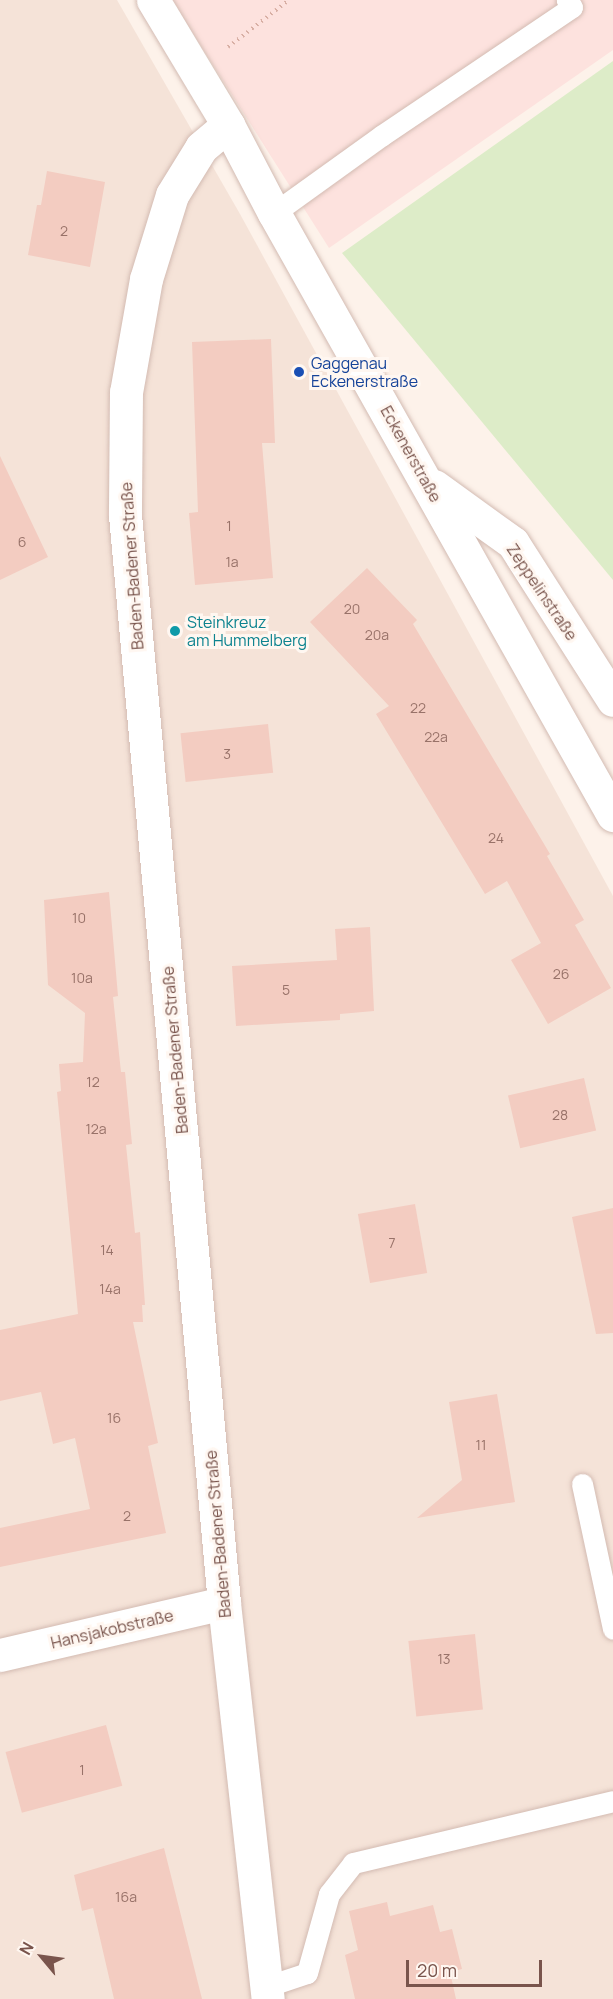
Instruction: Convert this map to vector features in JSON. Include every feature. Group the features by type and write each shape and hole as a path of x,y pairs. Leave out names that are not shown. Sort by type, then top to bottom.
{"street":[{"name":"Eckenerstraße","path":"153,0 228,125 274,213 613,815"},
{"name":"Baden-Badener Straße","path":"228,125 201,148 172,195 146,279 126,392 125,515 224,1603 266,1993"},
{"name":"Zeppelinstraße","path":"425,479 513,543 613,700"},
{"name":"Hansjakobstraße","path":"0,1655 224,1603"}],"lane":[{"path":"274,213 381,136 572,7 567,0"},
{"path":"582,1484 613,1629"},
{"path":"266,1993 307,1973 329,1894 353,1863 613,1801"}],"path":[{"path":"231,45 289,0"}],"shaded area":[{"path":"0,0 117,0 240,214 613,896 613,1999 0,1999"},
{"path":"172,0 613,0 613,50 329,248"}],"green space":[{"path":"613,61 613,580 342,253"}],"building":[{"path":"47,171 105,182 90,267 28,255 37,205 41,205"},
{"path":"271,339 275,443 262,443 273,578 195,585 189,513 198,512 192,342"},
{"path":"0,456 48,557 0,580"},
{"path":"367,568 417,620 413,624 550,854 547,856 584,920 575,925 611,988 548,1024 511,960 541,943 507,881 485,894 376,714 389,706 310,622"},
{"path":"268,724 273,773 186,782 180,733"},
{"path":"109,892 118,996 113,997 121,1072 125,1072 132,1144 126,1145 135,1233 140,1232 145,1305 142,1305 143,1322 133,1322 158,1443 148,1446 166,1533 0,1567 0,1528 90,1509 75,1438 53,1444 41,1392 0,1401 0,1330 78,1314 57,1092 61,1091 59,1064 83,1062 85,1013 48,985 44,900"},
{"path":"370,927 374,1011 340,1014 340,1020 236,1026 232,966 337,960 335,929"},
{"path":"584,1078 596,1131 520,1148 508,1096"},
{"path":"415,1204 427,1273 370,1283 358,1214"},
{"path":"613,1208 613,1333 596,1334 572,1217"},
{"path":"497,1394 515,1502 417,1518 462,1480 449,1402"},
{"path":"475,1634 483,1710 416,1717 408,1641"},
{"path":"106,1725 122,1786 22,1813 6,1752"},
{"path":"164,1848 202,1999 114,1999 93,1908 82,1911 74,1875"},
{"path":"387,1902 390,1916 433,1905 440,1932 452,1929 462,1969 450,1972 456,1999 355,1999 345,1955 358,1950 349,1911"}],"place":[{"name":"Gaggenau Eckenerstraße","path":"299,372"},
{"name":"Steinkreuz am Hummelberg","path":"175,631"}]}
